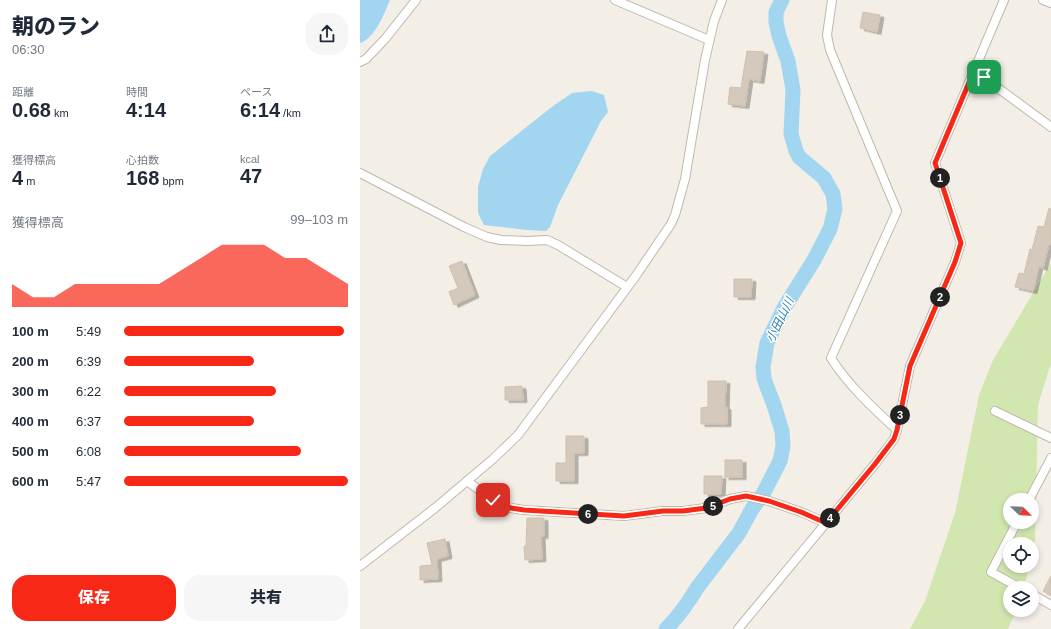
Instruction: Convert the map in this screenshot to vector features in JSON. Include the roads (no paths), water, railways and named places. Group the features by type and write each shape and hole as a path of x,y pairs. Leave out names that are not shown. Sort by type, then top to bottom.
{"street":[{"path":"360,62 366,59 416,0"},
{"path":"615,0 709,40"},
{"path":"360,566 435,508 518,435 627,287 671,224 685,179 709,40 722,0"},
{"path":"832,0 827,35 830,50 897,211 831,358 838,369 874,409 897,430"},
{"path":"738,629 894,439 910,366 955,262 961,243 935,163 1004,0"},
{"path":"1043,0 1051,2"},
{"path":"973,73 984,77 1051,127"},
{"path":"360,173 445,218 487,237 501,240 547,240 558,245 627,287"},
{"path":"994,411 1051,438"},
{"path":"1033,493 1051,458"},
{"path":"467,481 493,500 511,508 524,510 624,516 706,508 730,499 746,496 769,501 801,512 826,523"},
{"path":"1007,581 990,572 1013,529"},
{"path":"1039,598 1051,605"}],"water":[{"path":"360,0 390,0 375,30 366,40 361,43 360,42"},
{"path":"592,91 604,95 608,112 601,121 558,205 550,227 546,231 484,225 478,213 478,187 483,169 490,156 553,106 572,93"}],"waterway":[{"name":"小田山川","path":"666,629 683,610 697,588 739,533 752,509 763,494 780,461 783,446 782,431 764,378 763,367 767,343 784,308 814,260 830,229 835,209 833,194 824,178 799,157 791,134 793,90 788,61 779,36 776,22 776,12 782,0"}]}
